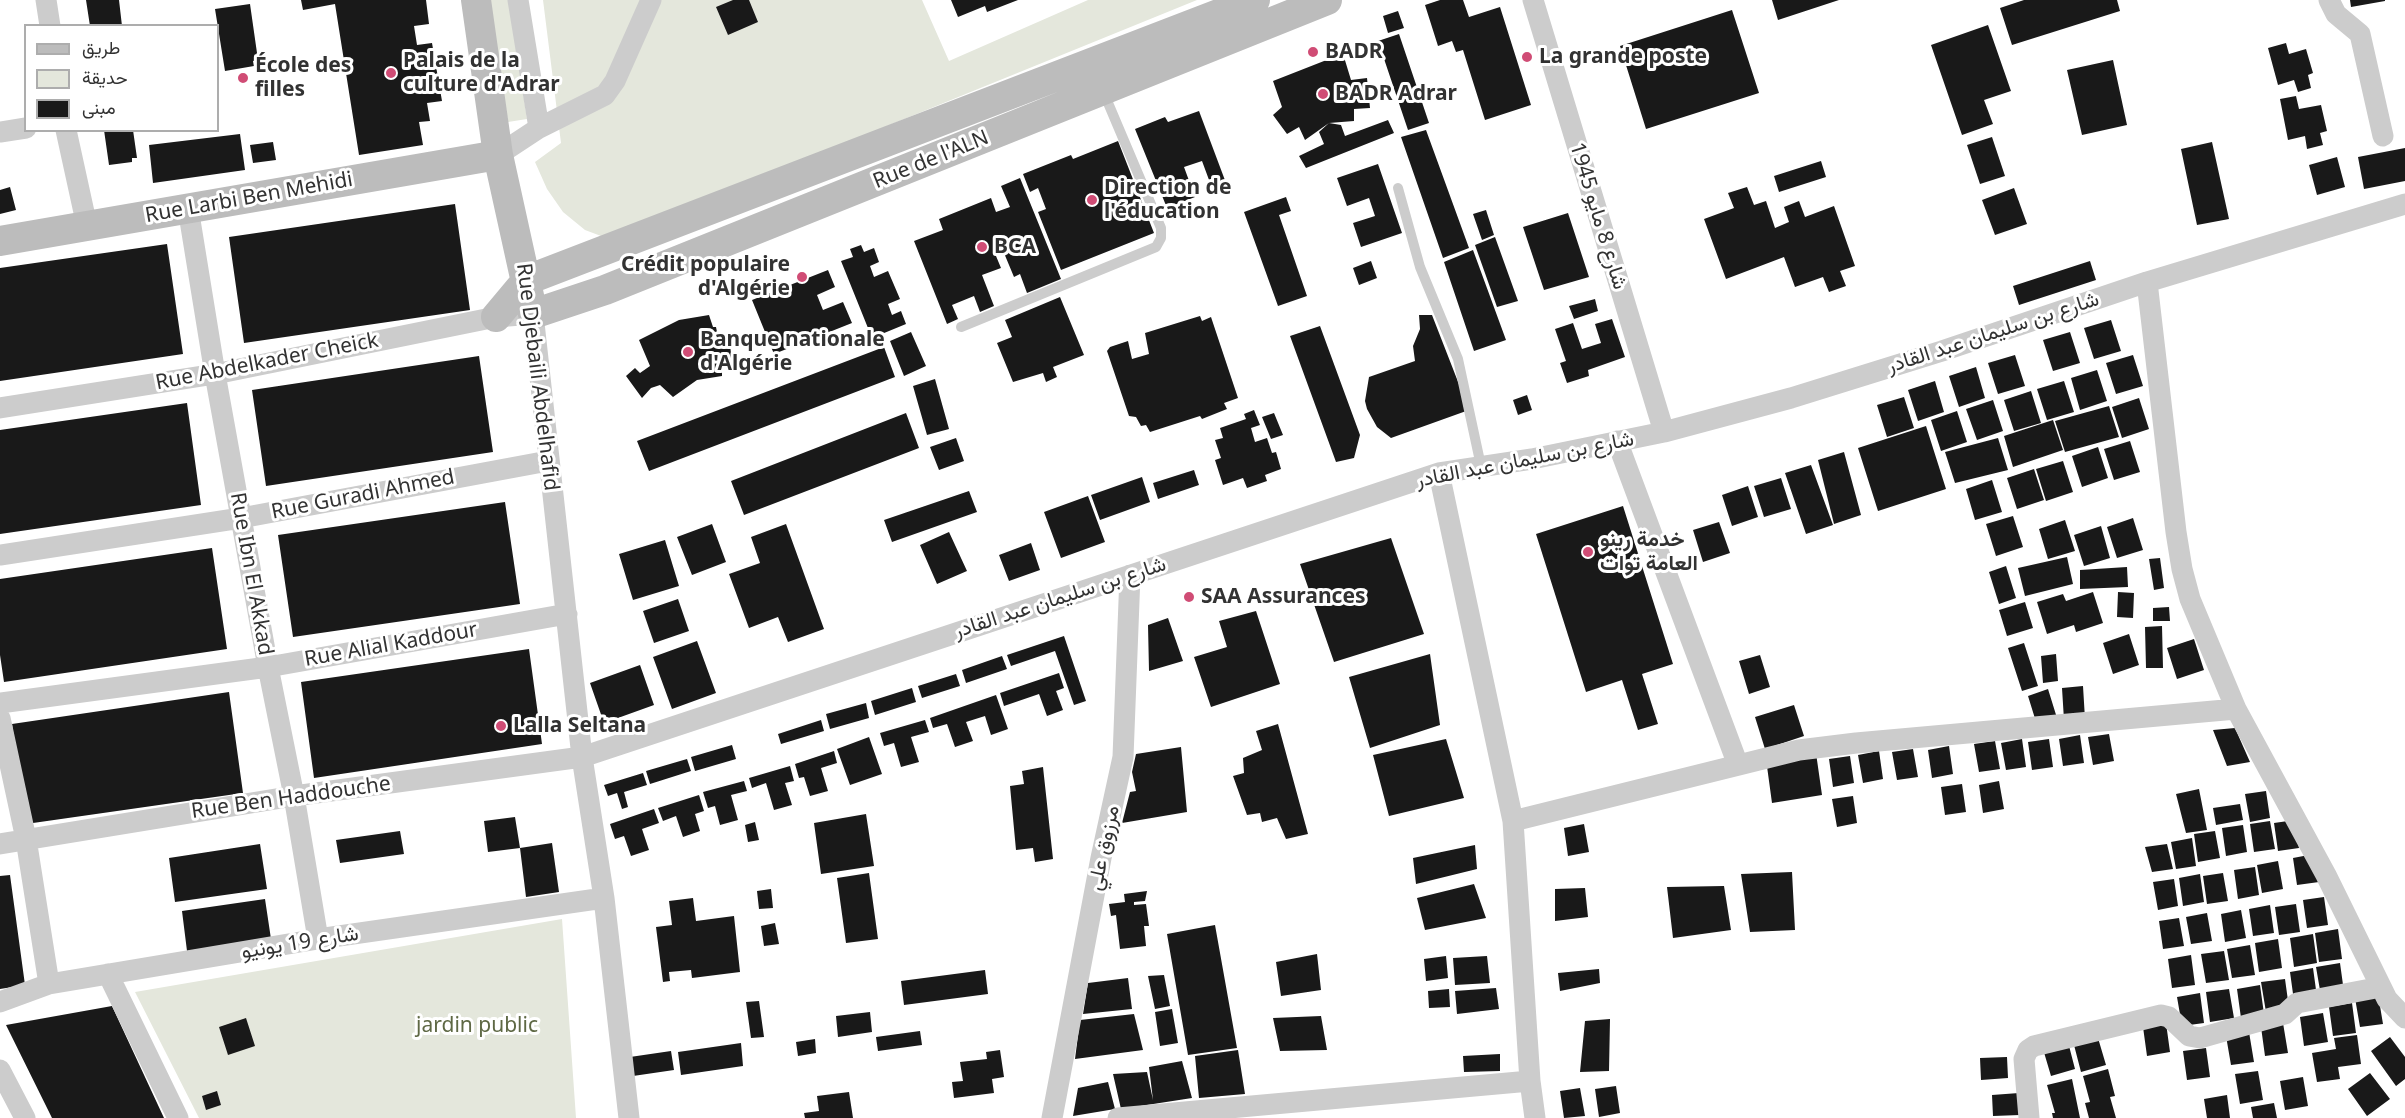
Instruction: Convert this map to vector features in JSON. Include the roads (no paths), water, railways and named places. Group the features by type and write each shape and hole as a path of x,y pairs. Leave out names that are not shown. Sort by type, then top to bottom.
{"street":[{"path":"46,0 50,24"},
{"name":"Rue Djebaili Abdelhafid","path":"476,0 498,155 533,314 582,758 604,898 629,1118"},
{"path":"518,0 539,128"},
{"path":"498,155 539,128 605,95 615,81 651,0"},
{"name":"Rue de l'ALN","path":"496,317 527,280 1255,0"},
{"name":"Rue de l'ALN","path":"533,314 605,290 991,137 1327,0"},
{"name":"شارع 8 مايو 1945","path":"1533,0 1664,432"},
{"path":"2329,0 2336,14 2360,34 2383,136"},
{"path":"979,107 991,137"},
{"path":"0,132 24,128"},
{"path":"66,132 87,226"},
{"name":"Rue Larbi Ben Mehidi","path":"0,241 498,155"},
{"name":"شارع بن سليمان عبد القادر","path":"582,758 1439,473 1664,432 1791,398 1942,351 2147,282 2405,204"},
{"name":"Rue Ibn El Akkad","path":"188,208 215,374 268,667 294,796 318,939"},
{"path":"2147,282 2182,569 2190,599 2236,709 2326,875 2381,987 2396,1011 2405,1018"},
{"name":"Rue Abdelkader Cheick","path":"0,408 215,374 496,317 533,314"},
{"path":"1617,441 1738,765"},
{"name":"Rue Guradi Ahmed","path":"0,555 241,518 548,461"},
{"path":"1439,473 1513,821 1530,1082 1535,1118"},
{"name":"مرزوق علي","path":"1052,1118 1101,858 1123,757 1130,575"},
{"name":"Rue Alial Kaddour","path":"0,703 268,667 567,614"},
{"path":"1513,821 1799,750 2236,709"},
{"path":"0,718 26,839 49,984"},
{"name":"Rue Ben Haddouche","path":"0,844 294,796 582,758"},
{"name":"شارع 19 يونيو","path":"0,1002 49,984 318,939 604,898"},
{"path":"108,974 178,1118"},
{"path":"2029,1118 2024,1059 2028,1050 2034,1046 2161,1015 2169,1017 2189,1036 2200,1038 2285,1014 2297,1003 2381,987"},
{"path":"0,1070 25,1118"},
{"path":"1118,1118 1530,1082"}],"lane":[{"path":"961,327 1156,247 1161,238 1161,228 1103,91"},
{"path":"1398,188 1420,267 1458,359 1481,466"}],"place":[{"name":"BADR","path":"1313,52"},
{"name":"La grande poste","path":"1527,57"},
{"name":"Palais de la culture d'Adrar","path":"391,73"},
{"name":"École des filles","path":"243,78"},
{"name":"BADR Adrar","path":"1323,94"},
{"name":"Direction de l'éducation","path":"1092,200"},
{"name":"BCA","path":"982,247"},
{"name":"Crédit populaire d'Algérie","path":"802,277"},
{"name":"Banque nationale d'Algérie","path":"688,352"},
{"name":"خدمة رينو العامة توات","path":"1588,552"},
{"name":"SAA Assurances","path":"1189,597"},
{"name":"Lalla Seltana","path":"501,726"}],"park label":[{"name":"jardin public","path":"477,1026"}]}
